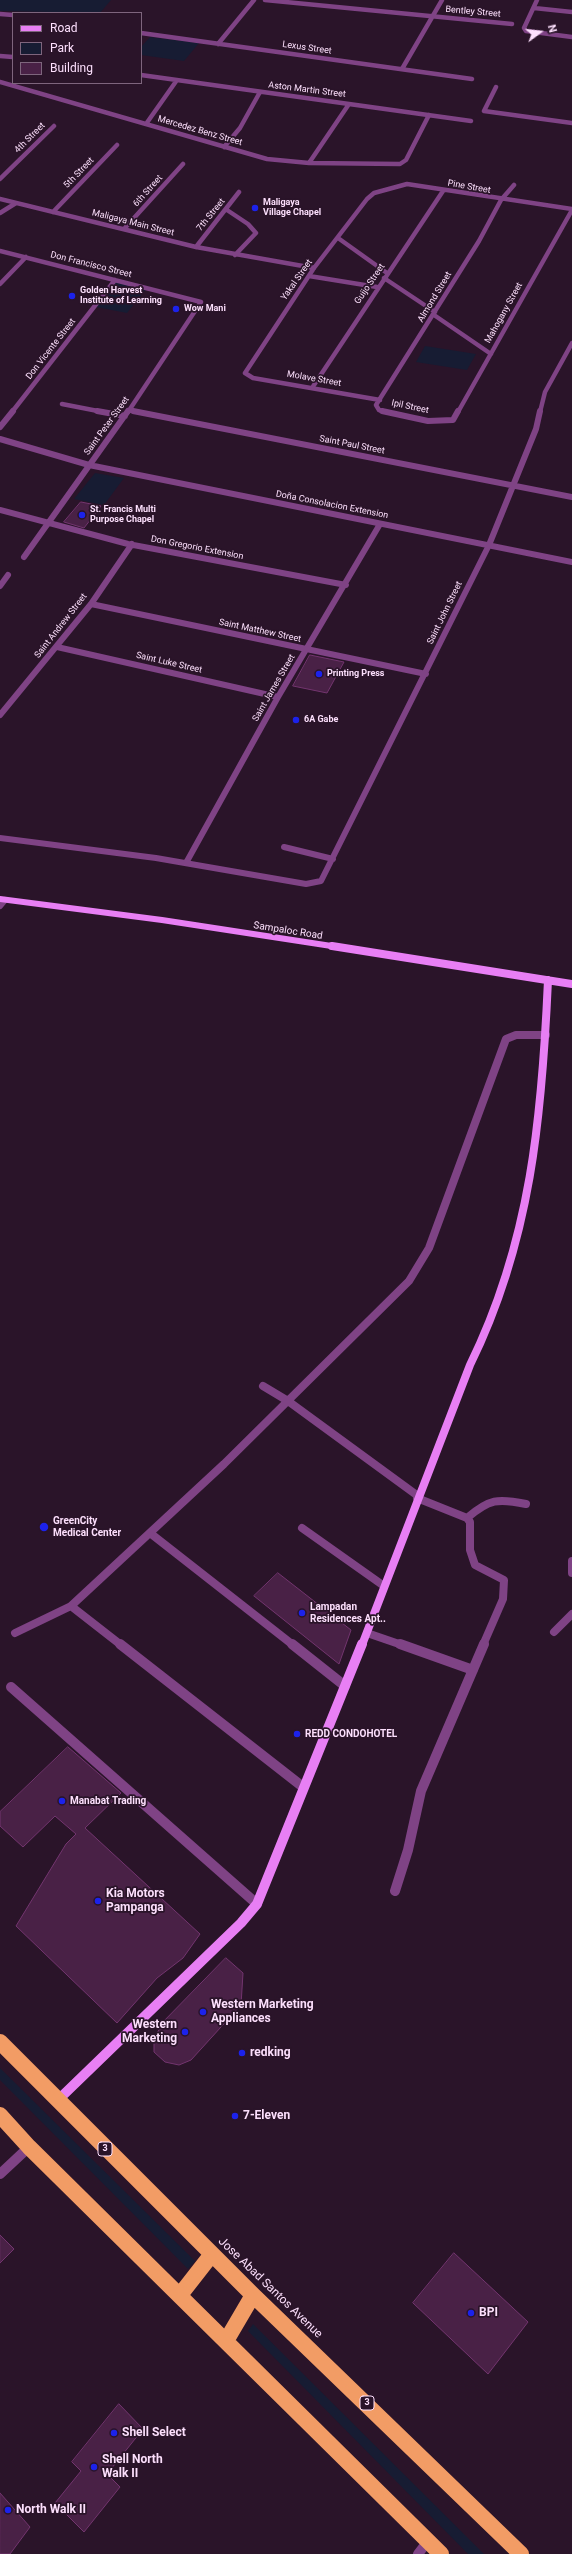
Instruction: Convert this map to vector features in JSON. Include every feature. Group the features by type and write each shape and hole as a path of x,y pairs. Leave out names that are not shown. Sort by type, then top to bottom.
{"highway":[{"name":"Jose Abad Santos Avenue","path":"0,2042 57,2101 253,2295 420,2454 521,2554"},
{"path":"0,2115 29,2146 226,2341 423,2548 442,2554"},
{"path":"180,2295 212,2254"},
{"path":"226,2341 253,2295"}],"main road":[{"name":"Sampaloc Road","path":"2,902 162,920 572,984"},
{"path":"57,2101 241,1923 257,1904 303,1787 367,1633 470,1365 487,1335 517,1240 535,1144 546,1036 548,980"}],"street":[{"path":"218,44 254,0"},
{"name":"Bentley Street","path":"265,0 512,24"},
{"path":"402,69 442,0"},
{"path":"537,0 524,28 526,31 572,37"},
{"path":"534,8 572,12"},
{"path":"0,14 12,15"},
{"name":"Lexus Street","path":"142,33 472,79"},
{"path":"0,56 12,58"},
{"name":"Aston Martin Street","path":"142,75 471,121"},
{"path":"146,124 177,80"},
{"name":"Mercedez Benz Street","path":"0,82 267,159 309,163 400,164 406,160 429,115"},
{"path":"496,88 484,111 572,123"},
{"path":"224,147 240,128 260,92"},
{"path":"309,163 349,104"},
{"name":"4th Street","path":"0,179 54,126"},
{"name":"5th Street","path":"53,212 117,145"},
{"name":"6th Street","path":"124,229 183,164"},
{"name":"Pine Street","path":"367,199 374,194 407,184 501,200 572,209"},
{"name":"Almond Street","path":"380,400 479,241 501,200 514,185"},
{"name":"Guijo Street","path":"312,388 377,287 443,191"},
{"name":"7th Street","path":"196,247 239,192"},
{"name":"Maligaya Main Street","path":"0,199 196,247 262,261 314,268"},
{"name":"Yakal Street","path":"245,373 314,268 367,199"},
{"path":"0,213 16,203"},
{"name":"Mahogany Street","path":"448,423 453,420 572,209"},
{"path":"226,210 248,224 256,233 234,255"},
{"path":"338,238 434,313 491,354"},
{"name":"Don Francisco Street","path":"0,251 201,302"},
{"path":"0,284 26,257"},
{"path":"309,276 377,287"},
{"name":"Don Vicente Street","path":"0,428 115,280"},
{"name":"Saint Peter Street","path":"24,557 45,525 125,416 201,302"},
{"name":"Saint John Street","path":"186,863 306,884 316,883 324,878 489,545 512,485 536,429 545,392 572,343"},
{"name":"Molave Street","path":"245,373 253,378 380,400"},
{"name":"Ipil Street","path":"380,400 376,405 379,410 448,423"},
{"path":"62,404 125,416"},
{"name":"Saint Paul Street","path":"129,410 572,497"},
{"name":"Doña Consolacion Extension","path":"0,439 90,465 572,562"},
{"name":"Don Gregorio Extension","path":"0,510 45,525 132,544 346,585"},
{"name":"Saint James Street","path":"186,863 278,697 346,585 380,524"},
{"name":"Saint Andrew Street","path":"0,715 57,647 90,604 132,544"},
{"path":"0,586 4,578"},
{"name":"Saint Matthew Street","path":"90,604 426,674"},
{"name":"Saint Luke Street","path":"57,647 278,697"},
{"path":"0,838 186,863"},
{"path":"284,847 333,859"},
{"path":"15,1634 71,1606 150,1534 383,1308 419,1267 429,1248 506,1039 516,1035 546,1036"},
{"path":"262,1386 288,1401 418,1497 467,1518 470,1522 470,1550 476,1565 504,1580 502,1599 473,1670 444,1731 421,1791 408,1850 395,1891"},
{"path":"467,1518 483,1504 494,1498 526,1504"},
{"path":"302,1528 384,1586"},
{"path":"150,1534 345,1686"},
{"path":"572,1561 572,1573"},
{"path":"71,1606 303,1787"},
{"path":"554,1632 572,1614"},
{"path":"367,1633 473,1670"},
{"path":"11,1687 257,1904"},
{"path":"0,2174 29,2146"}],"green space":[{"path":"0,0 111,0 101,12 0,11"},
{"path":"150,37 199,43 184,61 142,55 142,46"},
{"path":"116,281 146,289 127,313 96,307"},
{"path":"425,346 476,354 467,370 416,362"},
{"path":"95,473 124,478 104,505 74,499"},
{"path":"0,2068 195,2261 188,2269 0,2080"},
{"path":"253,2324 484,2554 468,2554 248,2331"}],"building":[{"name":"St. Francis Multi Purpose Chapel","path":"81,502 101,506 84,528 64,522"},
{"name":"Printing Press","path":"310,655 344,662 327,693 293,686"},
{"name":"Lampadan Residences Apt..","path":"278,1573 351,1630 339,1664 254,1596"},
{"name":"Kia Motors Pampanga","path":"68,1747 121,1793 85,1828 200,1934 183,1958 157,1978 117,2023 16,1926 66,1844 76,1834 55,1816 23,1847 0,1826 0,1812"},
{"name":"Western Marketing Appliances","path":"226,1958 243,1973 241,2005 191,2060 179,2065 165,2062 154,2052 154,2038 165,2020"},
{"path":"0,2235 14,2249 0,2263"},
{"name":"BPI","path":"454,2253 528,2322 488,2374 413,2303"},
{"name":"Shell North Walk II","path":"119,2404 143,2429 107,2474 120,2487 84,2532 55,2503 81,2471 72,2462"},
{"name":"North Walk II","path":"0,2493 30,2527 10,2554 0,2554"}],"place":[{"name":"Maligaya Village Chapel","path":"255,208"},
{"name":"Golden Harvest Institute of Learning","path":"72,296"},
{"name":"Wow Mani","path":"176,309"},
{"name":"St. Francis Multi Purpose Chapel","path":"82,515"},
{"name":"Printing Press","path":"319,674"},
{"name":"6A Gabe","path":"296,720"},
{"name":"GreenCity Medical Center","path":"44,1527"},
{"name":"Lampadan Residences Apt..","path":"302,1613"},
{"name":"REDD CONDOHOTEL","path":"297,1734"},
{"name":"Manabat Trading","path":"62,1801"},
{"name":"Kia Motors Pampanga","path":"98,1901"},
{"name":"Western Marketing Appliances","path":"203,2012"},
{"name":"Western Marketing","path":"185,2032"},
{"name":"redking","path":"242,2053"},
{"name":"7-Eleven","path":"235,2116"},
{"name":"BPI","path":"471,2313"},
{"name":"Shell Select","path":"114,2433"},
{"name":"Shell North Walk II","path":"94,2467"},
{"name":"North Walk II","path":"8,2510"}]}
